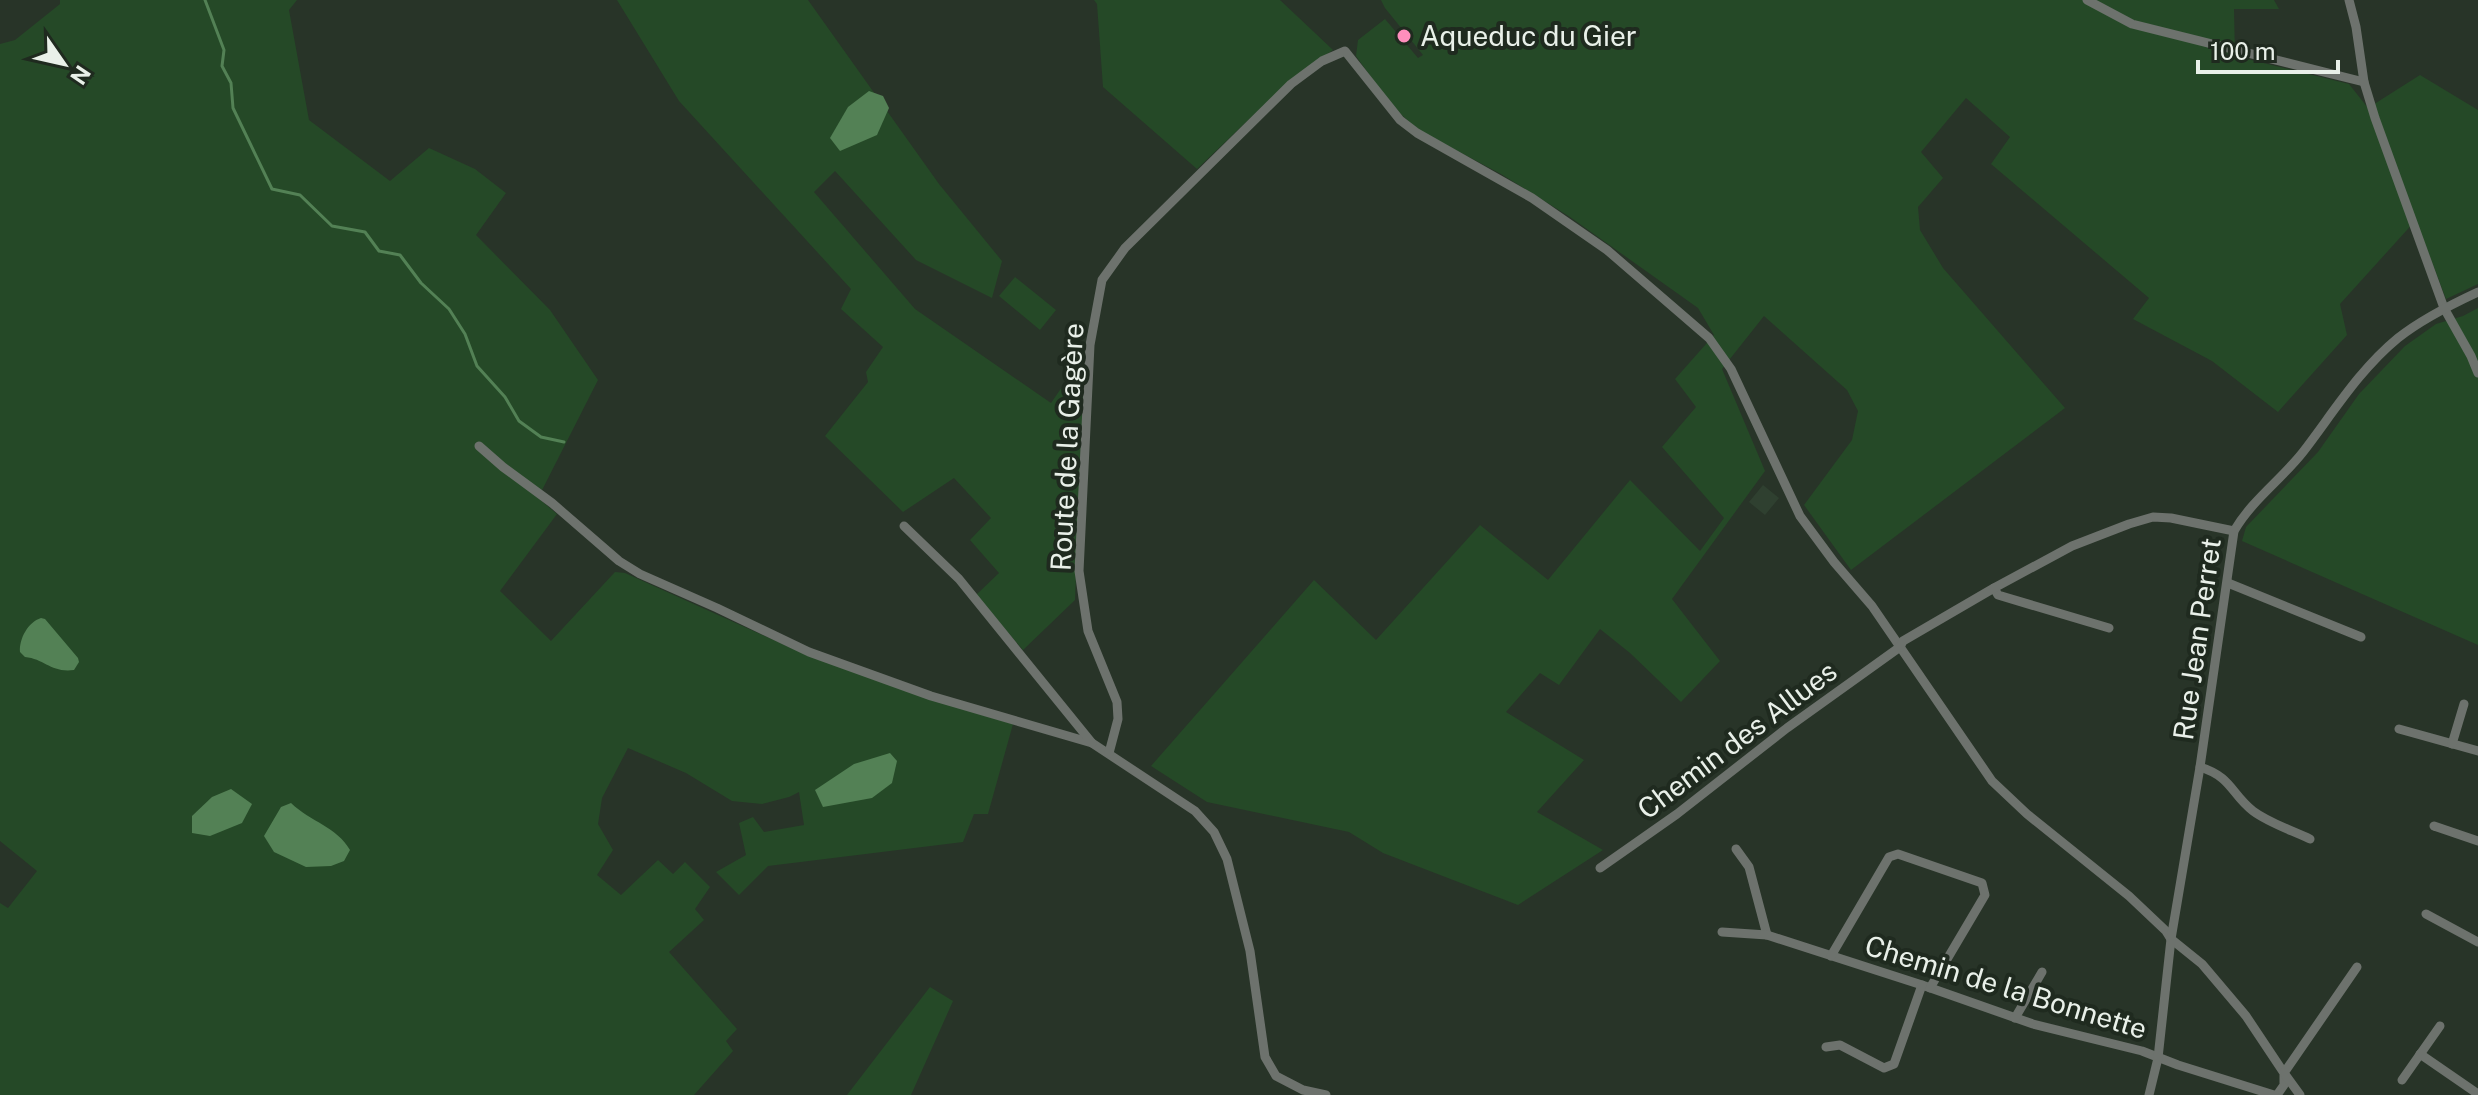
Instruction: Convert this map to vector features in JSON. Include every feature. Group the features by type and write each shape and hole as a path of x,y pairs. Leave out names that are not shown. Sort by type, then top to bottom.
{"street":[{"path":"2087,0 2132,24 2364,82"},
{"path":"2349,0 2364,82 2444,308 2478,373"},
{"name":"Route de la Gagère","path":"1109,753 1118,719 1117,702 1088,631 1079,571 1090,345 1102,280 1125,248 1291,84 1322,61 1345,51 1389,109 1408,127 1509,184 1594,242 1653,288 1709,338 1731,369 1800,516 1872,606 1900,647"},
{"name":"Rue Jean Perret","path":"2149,1095 2158,1058 2171,939 2200,767 2234,531 2245,511 2301,454 2355,381 2398,339 2444,308 2478,292"},
{"path":"479,446 619,561 640,574 809,652 931,696 1092,743 1195,811 1214,832 1227,859 1250,951 1265,1057 1276,1076 1303,1090 1326,1095"},
{"name":"Chemin des Allues","path":"1600,868 1900,647 1903,641 2072,546 2153,517 2234,531"},
{"path":"904,526 959,579 1092,743"},
{"path":"2228,583 2361,637"},
{"path":"1994,588 1998,595 2109,628"},
{"path":"1900,647 1992,781 2027,814 2129,896 2171,939 2202,964 2246,1016 2300,1095"},
{"path":"2452,744 2464,704"},
{"path":"2399,729 2478,751"},
{"path":"2200,767 2220,776 2259,815 2310,839"},
{"path":"2434,826 2478,841"},
{"path":"1736,849 1749,867 1767,935"},
{"path":"1826,1047 1840,1045 1884,1068 1894,1064 1926,986 1985,895 1982,883 1898,854 1889,857 1831,956"},
{"path":"2426,914 2478,942"},
{"name":"Chemin de la Bonnette","path":"1722,932 1767,935 2015,1018 2142,1051 2276,1095"},
{"path":"2276,1095 2284,1085 2284,1073 2357,967"},
{"path":"2015,1018 2042,972"},
{"path":"2402,1080 2440,1026"},
{"path":"2420,1054 2478,1094"}],"shaded area":[{"path":"60,0 297,0 289,10 309,120 390,181 429,148 475,169 506,193 476,235 550,310 598,380 538,498 557,514 500,591 551,641 615,572 625,573 807,655 1013,724 988,814 974,814 963,842 768,866 739,895 716,872 746,855 739,823 753,817 764,832 804,825 799,792 762,804 732,801 686,773 628,748 602,798 598,824 613,850 597,875 621,895 658,860 673,874 685,862 710,887 695,909 704,920 669,952 737,1029 726,1041 733,1051 694,1095 0,1095 0,903 8,908 37,871 0,841 0,44 15,40 60,4"},
{"path":"617,0 808,0 939,184 1002,261 992,298 916,260 835,171 814,192 915,309 1051,403 1062,387 1083,396 1075,600 1023,650 976,595 999,573 970,540 991,518 954,478 903,512 825,436 868,382 866,372 883,347 841,309 851,289 679,101"},
{"path":"1094,0 1280,0 1333,50 1290,80 1197,169 1103,87 1097,4"},
{"path":"1381,0 2274,0 2279,9 2234,9 2235,56 2349,84 2368,108 2420,75 2478,110 2478,284 2446,299 2416,220 2340,304 2347,335 2278,412 2212,361 2133,319 2149,298 1991,164 2010,137 1966,98 1921,152 1943,178 1918,207 1920,230 1943,268 2065,408 1851,570 1804,505 1852,440 1858,411 1847,390 1764,316 1722,369 1765,471 1672,599 1720,661 1681,702 1600,629 1559,685 1540,673 1506,712 1584,760 1537,812 1603,850 1518,905 1383,853 1349,832 1207,802 1151,766 1314,580 1376,640 1480,525 1548,580 1630,480 1700,551 1724,518 1662,447 1696,407 1675,379 1714,335 1698,308 1570,217 1501,174 1418,130 1391,105 1356,56 1358,40 1385,19 1418,58 1423,55"},
{"path":"869,91 883,96 889,108 877,135 840,151 830,138 848,107"},
{"path":"1015,277 1056,310 1040,330 999,296"},
{"path":"2478,308 2478,645 2242,541 2246,527 2318,452 2359,394 2405,346 2436,324"},
{"path":"1763,485 1779,498 1765,515 1749,502"},
{"path":"41,618 78,658 74,670 54,668 20,652 25,632"},
{"path":"890,753 897,761 892,783 872,798 823,807 815,790 854,764"},
{"path":"231,789 252,804 242,823 210,836 192,833 192,816 212,797"},
{"path":"291,803 345,842 350,850 344,861 331,866 306,867 274,852 264,836 281,807"},
{"path":"930,987 953,1001 911,1095 847,1095"}],"waterway":[{"path":"205,0 224,50 222,66 231,83 233,108 272,189 300,195 332,226 365,232 379,251 400,255 421,283 449,309 465,334 477,366 505,397 519,421 541,437 564,442"}],"place":[{"name":"Aqueduc du Gier","path":"1404,36"}]}
